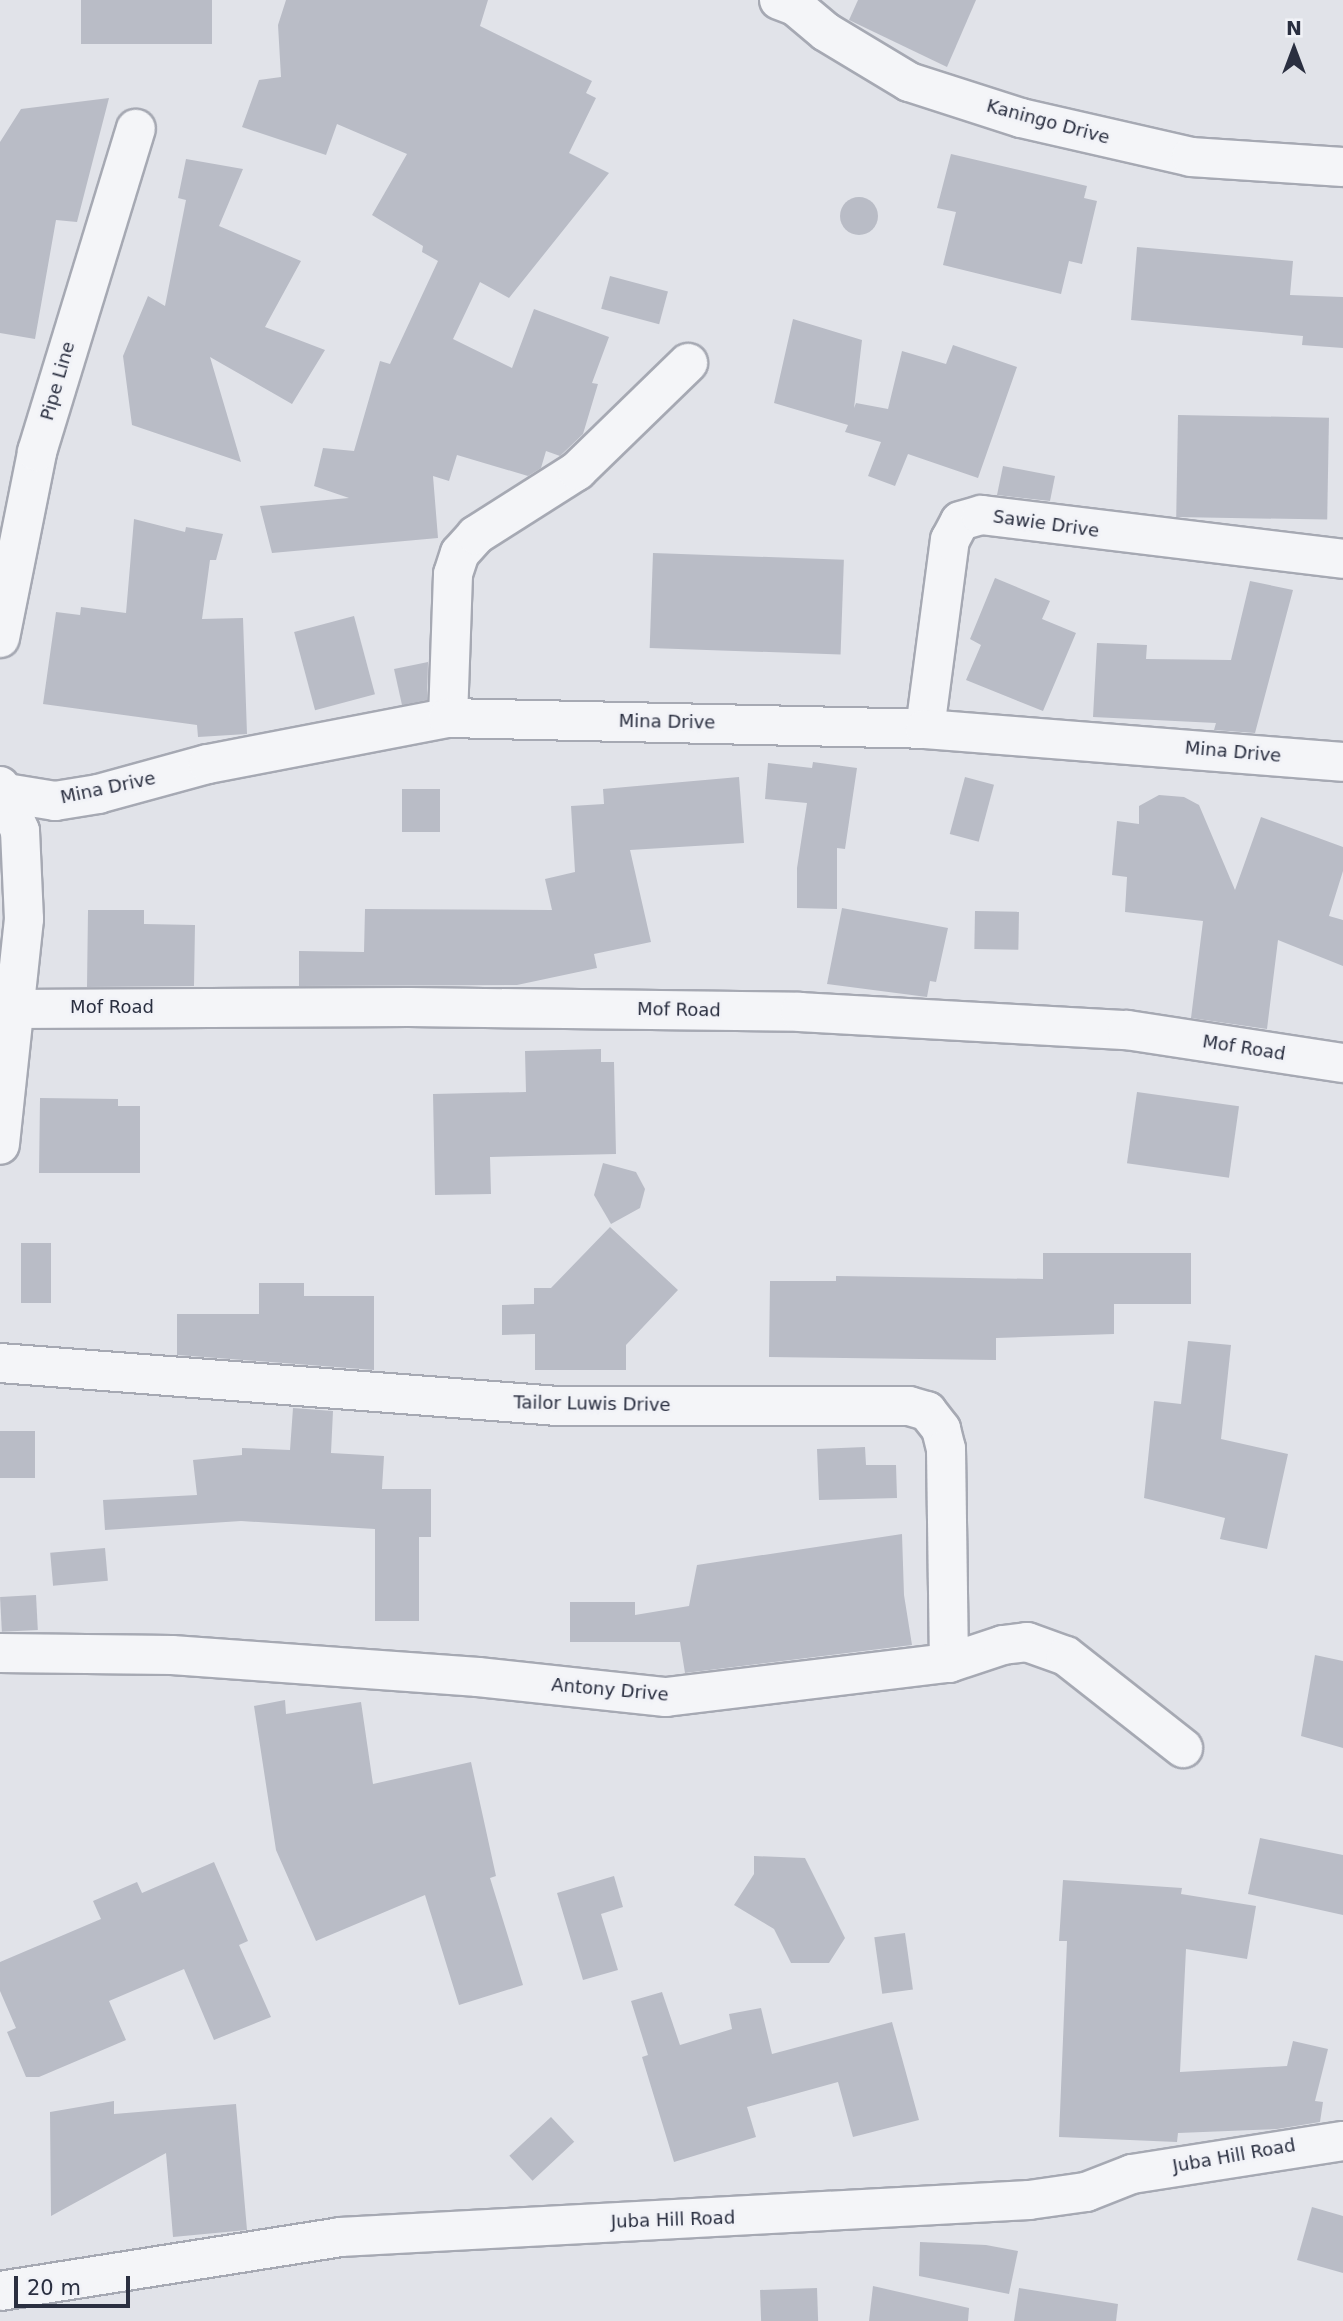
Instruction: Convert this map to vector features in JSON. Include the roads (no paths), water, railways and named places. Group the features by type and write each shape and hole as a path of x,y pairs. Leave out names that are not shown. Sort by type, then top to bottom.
{"street":[{"name":"Kaningo Drive","path":"779,0 795,6 825,32 909,82 1021,118 1191,157 1343,167"},
{"name":"Pipe Line","path":"0,638 37,452 136,129"},
{"path":"448,719 453,574 460,553 476,536 577,471 688,363"},
{"name":"Sawie Drive","path":"925,729 950,540 960,522 981,515 1343,559"},
{"name":"Mina Drive","path":"1,791 55,801 98,794 208,764 448,719 925,729 1343,762"},
{"path":"0,1145 11,1009 24,919 20,831 1,791"},
{"name":"Mof Road","path":"11,1009 409,1007 800,1012 1127,1030 1343,1063"},
{"name":"Tailor Luwis Drive","path":"0,1363 558,1406 909,1406 926,1411 941,1429 946,1449 949,1663"},
{"name":"Antony Drive","path":"0,1653 172,1655 478,1677 666,1697 949,1663 1003,1645 1027,1642 1066,1656 1183,1748"},
{"name":"Juba Hill Road","path":"0,2291 340,2237 1029,2200 1086,2192 1132,2174 1343,2141"}]}
